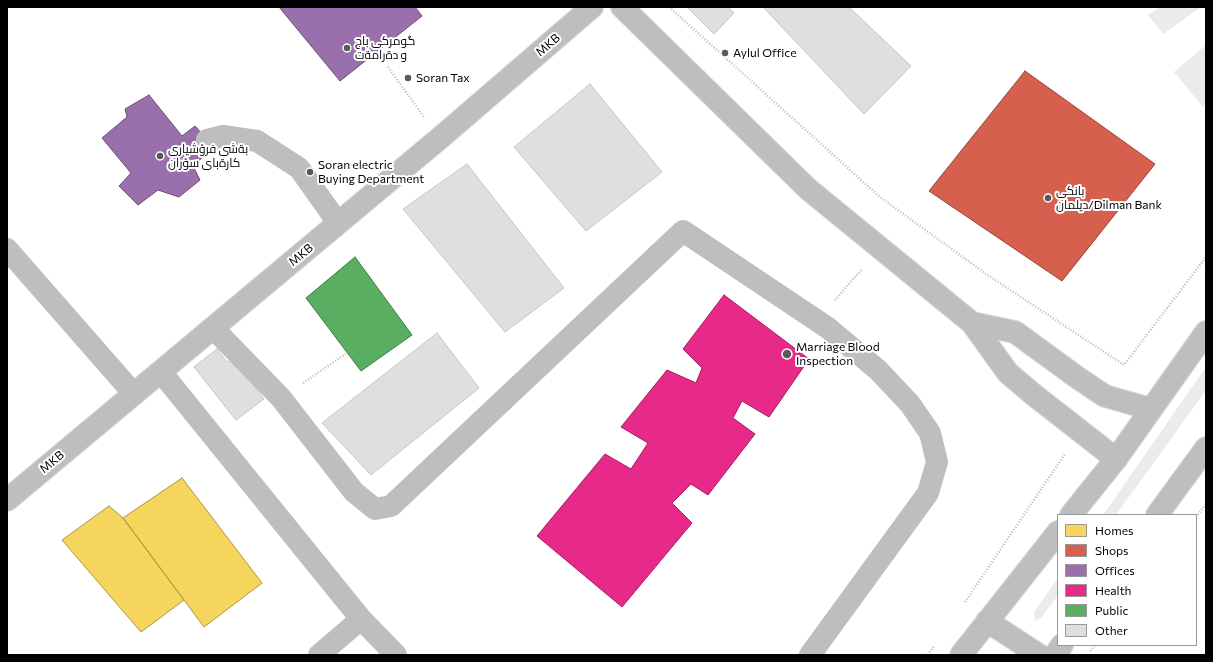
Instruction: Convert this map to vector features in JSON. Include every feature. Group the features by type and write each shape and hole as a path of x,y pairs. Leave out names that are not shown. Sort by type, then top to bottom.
{"main road":[{"name":"MKB","path":"7,500 440,138 592,7"},
{"path":"622,7 808,188 972,323 1008,373 1116,459"},
{"path":"207,140 223,136 257,141 299,168 338,223"},
{"path":"213,328 281,398 354,492 376,509 391,506 683,231 828,328 878,370 910,404 930,433 936,462 928,493 810,655"},
{"path":"7,249 134,394"},
{"path":"972,323 1015,332 1105,396 1151,410"},
{"path":"1072,514 1116,459 1206,332"},
{"path":"161,372 361,619 396,655"},
{"path":"1158,514 1206,448"},
{"path":"961,655 1057,533"},
{"path":"319,655 361,619"},
{"path":"987,621 1040,655"},
{"path":"1055,655 1061,646"}],"path":[{"path":"669,7 880,197 986,274 1124,365 1206,257"},
{"path":"388,67 440,138"},
{"path":"817,321 881,248"},
{"path":"281,398 347,353"},
{"path":"962,606 1081,430"},
{"path":"1197,516 1206,504"},
{"path":"928,655 936,644"},
{"path":"1087,655 1094,646"}],"shaded area":[{"path":"1160,7 1201,7 1163,34 1148,15"},
{"path":"1206,45 1206,102 1203,107 1174,72"},
{"path":"1206,367 1206,390 1117,514 1104,514"},
{"path":"1057,579 1057,596 1042,617 1035,621 1034,612"}],"building: Homes":[{"path":"182,478 262,583 204,627 123,518"},
{"path":"109,506 123,518 184,600 141,632 62,540"}],"building: Shops":[{"path":"1025,71 1155,164 1062,281 929,191"}],"building: Offices":[{"name":"گومركى باج و دةرامةت","path":"279,7 415,7 422,16 340,81"},
{"name":"بةشى فرؤشيارى كارةباى سؤران","path":"149,95 182,136 195,126 214,147 193,166 200,180 179,197 158,190 138,205 119,186 131,173 102,138 127,117 125,109"}],"building: Health":[{"path":"724,295 809,359 769,417 742,401 733,418 755,434 708,495 691,484 672,503 692,523 622,607 537,536 605,454 631,469 648,443 621,427 667,370 696,383 702,368 683,349"}],"building: Public":[{"path":"355,257 412,335 361,371 306,298"}],"building: Other":[{"path":"687,7 728,7 734,13 714,34"},
{"path":"763,7 849,7 911,66 864,114"},
{"path":"590,84 662,172 586,231 514,147"},
{"path":"467,164 564,288 505,332 403,209"},
{"path":"437,333 479,388 371,475 322,423"},
{"path":"217,349 227,362 233,359 264,399 236,420 194,367"}],"place":[{"name":"گومركى باج و دةرامةت","path":"347,48"},
{"name":"Aylul Office","path":"725,53"},
{"name":"Soran Tax","path":"408,78"},
{"name":"بةشى فرؤشيارى كارةباى سؤران","path":"160,156"},
{"name":"Soran electric Buying Department","path":"310,172"},
{"name":"بانکی دیلمان/Dilman Bank","path":"1048,198"},
{"name":"Marriage Blood Inspection","path":"787,354"}]}
